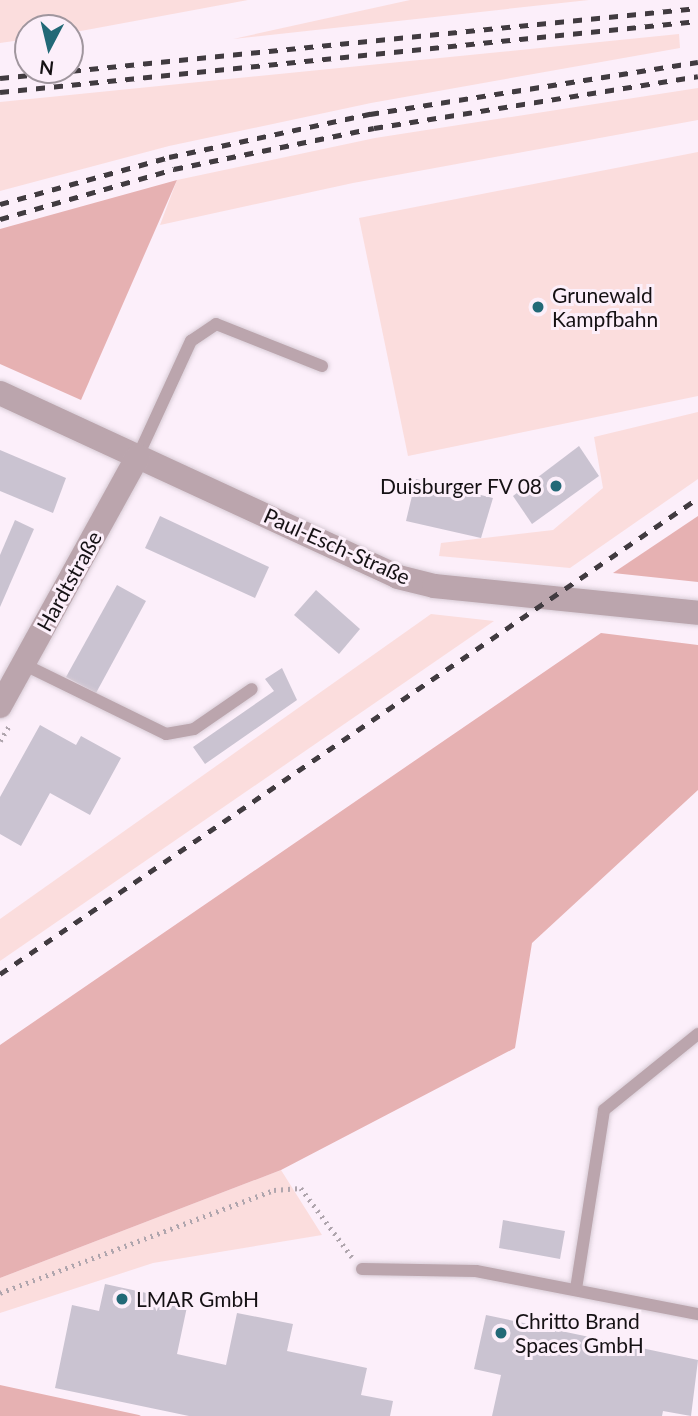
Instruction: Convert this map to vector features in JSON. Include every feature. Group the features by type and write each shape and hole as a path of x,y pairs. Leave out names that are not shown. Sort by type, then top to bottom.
{"street":[{"name":"Paul-Esch-Straße","path":"0,393 398,577 434,586 698,613"},
{"name":"Hardtstraße","path":"0,706 138,456"}],"lane":[{"path":"138,456 191,341 216,324 322,366"},
{"path":"23,664 166,734 194,729 252,689"},
{"path":"576,1289 604,1110 698,1034"},
{"path":"362,1269 476,1271 698,1314"}],"path":[{"path":"0,1293 274,1190 301,1188 362,1269"}],"shaded area":[{"path":"0,0 248,0 84,30 84,14 14,14 14,41 0,43"},
{"path":"410,0 589,0 233,39"},
{"path":"679,34 680,48 371,103 169,146 0,191 0,102"},
{"path":"698,88 698,120 353,183 160,225 177,180 375,138"},
{"name":"Grunewald Kampfbahn","path":"698,152 698,396 408,456 359,218"},
{"path":"177,180 81,400 0,364 0,229"},
{"path":"698,412 698,479 570,568 439,556 441,543 553,530 603,488 594,437"},
{"path":"698,516 698,582 613,573"},
{"path":"431,614 494,621 0,961 0,919"},
{"path":"601,633 698,645 698,790 532,943 515,1048 281,1170 0,1278 0,1045"},
{"path":"281,1170 322,1235 153,1263 0,1313 0,1278"},
{"path":"0,1385 139,1415 141,1416 0,1416"}],"building":[{"name":"Duisburger FV 08","path":"579,446 599,476 532,524 513,496"},
{"path":"0,450 66,478 53,513 0,491"},
{"path":"416,479 493,498 481,538 406,521"},
{"path":"160,516 269,567 255,598 145,548"},
{"path":"15,520 34,529 0,607 0,555"},
{"path":"117,585 146,601 96,693 66,677"},
{"path":"316,590 360,629 339,654 294,615"},
{"path":"282,668 297,700 205,764 193,747 274,691 265,679"},
{"path":"40,725 76,745 81,736 121,758 90,815 50,793 21,846 0,834 0,797"},
{"path":"503,1220 565,1231 560,1259 499,1248"},
{"path":"105,1284 188,1302 177,1354 226,1365 237,1313 293,1324 287,1351 367,1368 361,1395 393,1401 390,1416 189,1416 55,1388 72,1305 99,1311"},
{"path":"486,1315 698,1360 691,1416 663,1411 662,1416 492,1416 501,1375 474,1369"}],"railway":[{"path":"0,78 698,8"},
{"path":"0,92 698,21"},
{"path":"0,204 169,157 370,114 698,62"},
{"path":"0,219 174,169 374,128 698,76"},
{"path":"0,974 698,498"}],"place":[{"name":"Grunewald Kampfbahn","path":"538,307"},
{"name":"Duisburger FV 08","path":"556,486"},
{"name":"LMAR GmbH","path":"122,1299"},
{"name":"Chritto Brand Spaces GmbH","path":"501,1333"}]}
